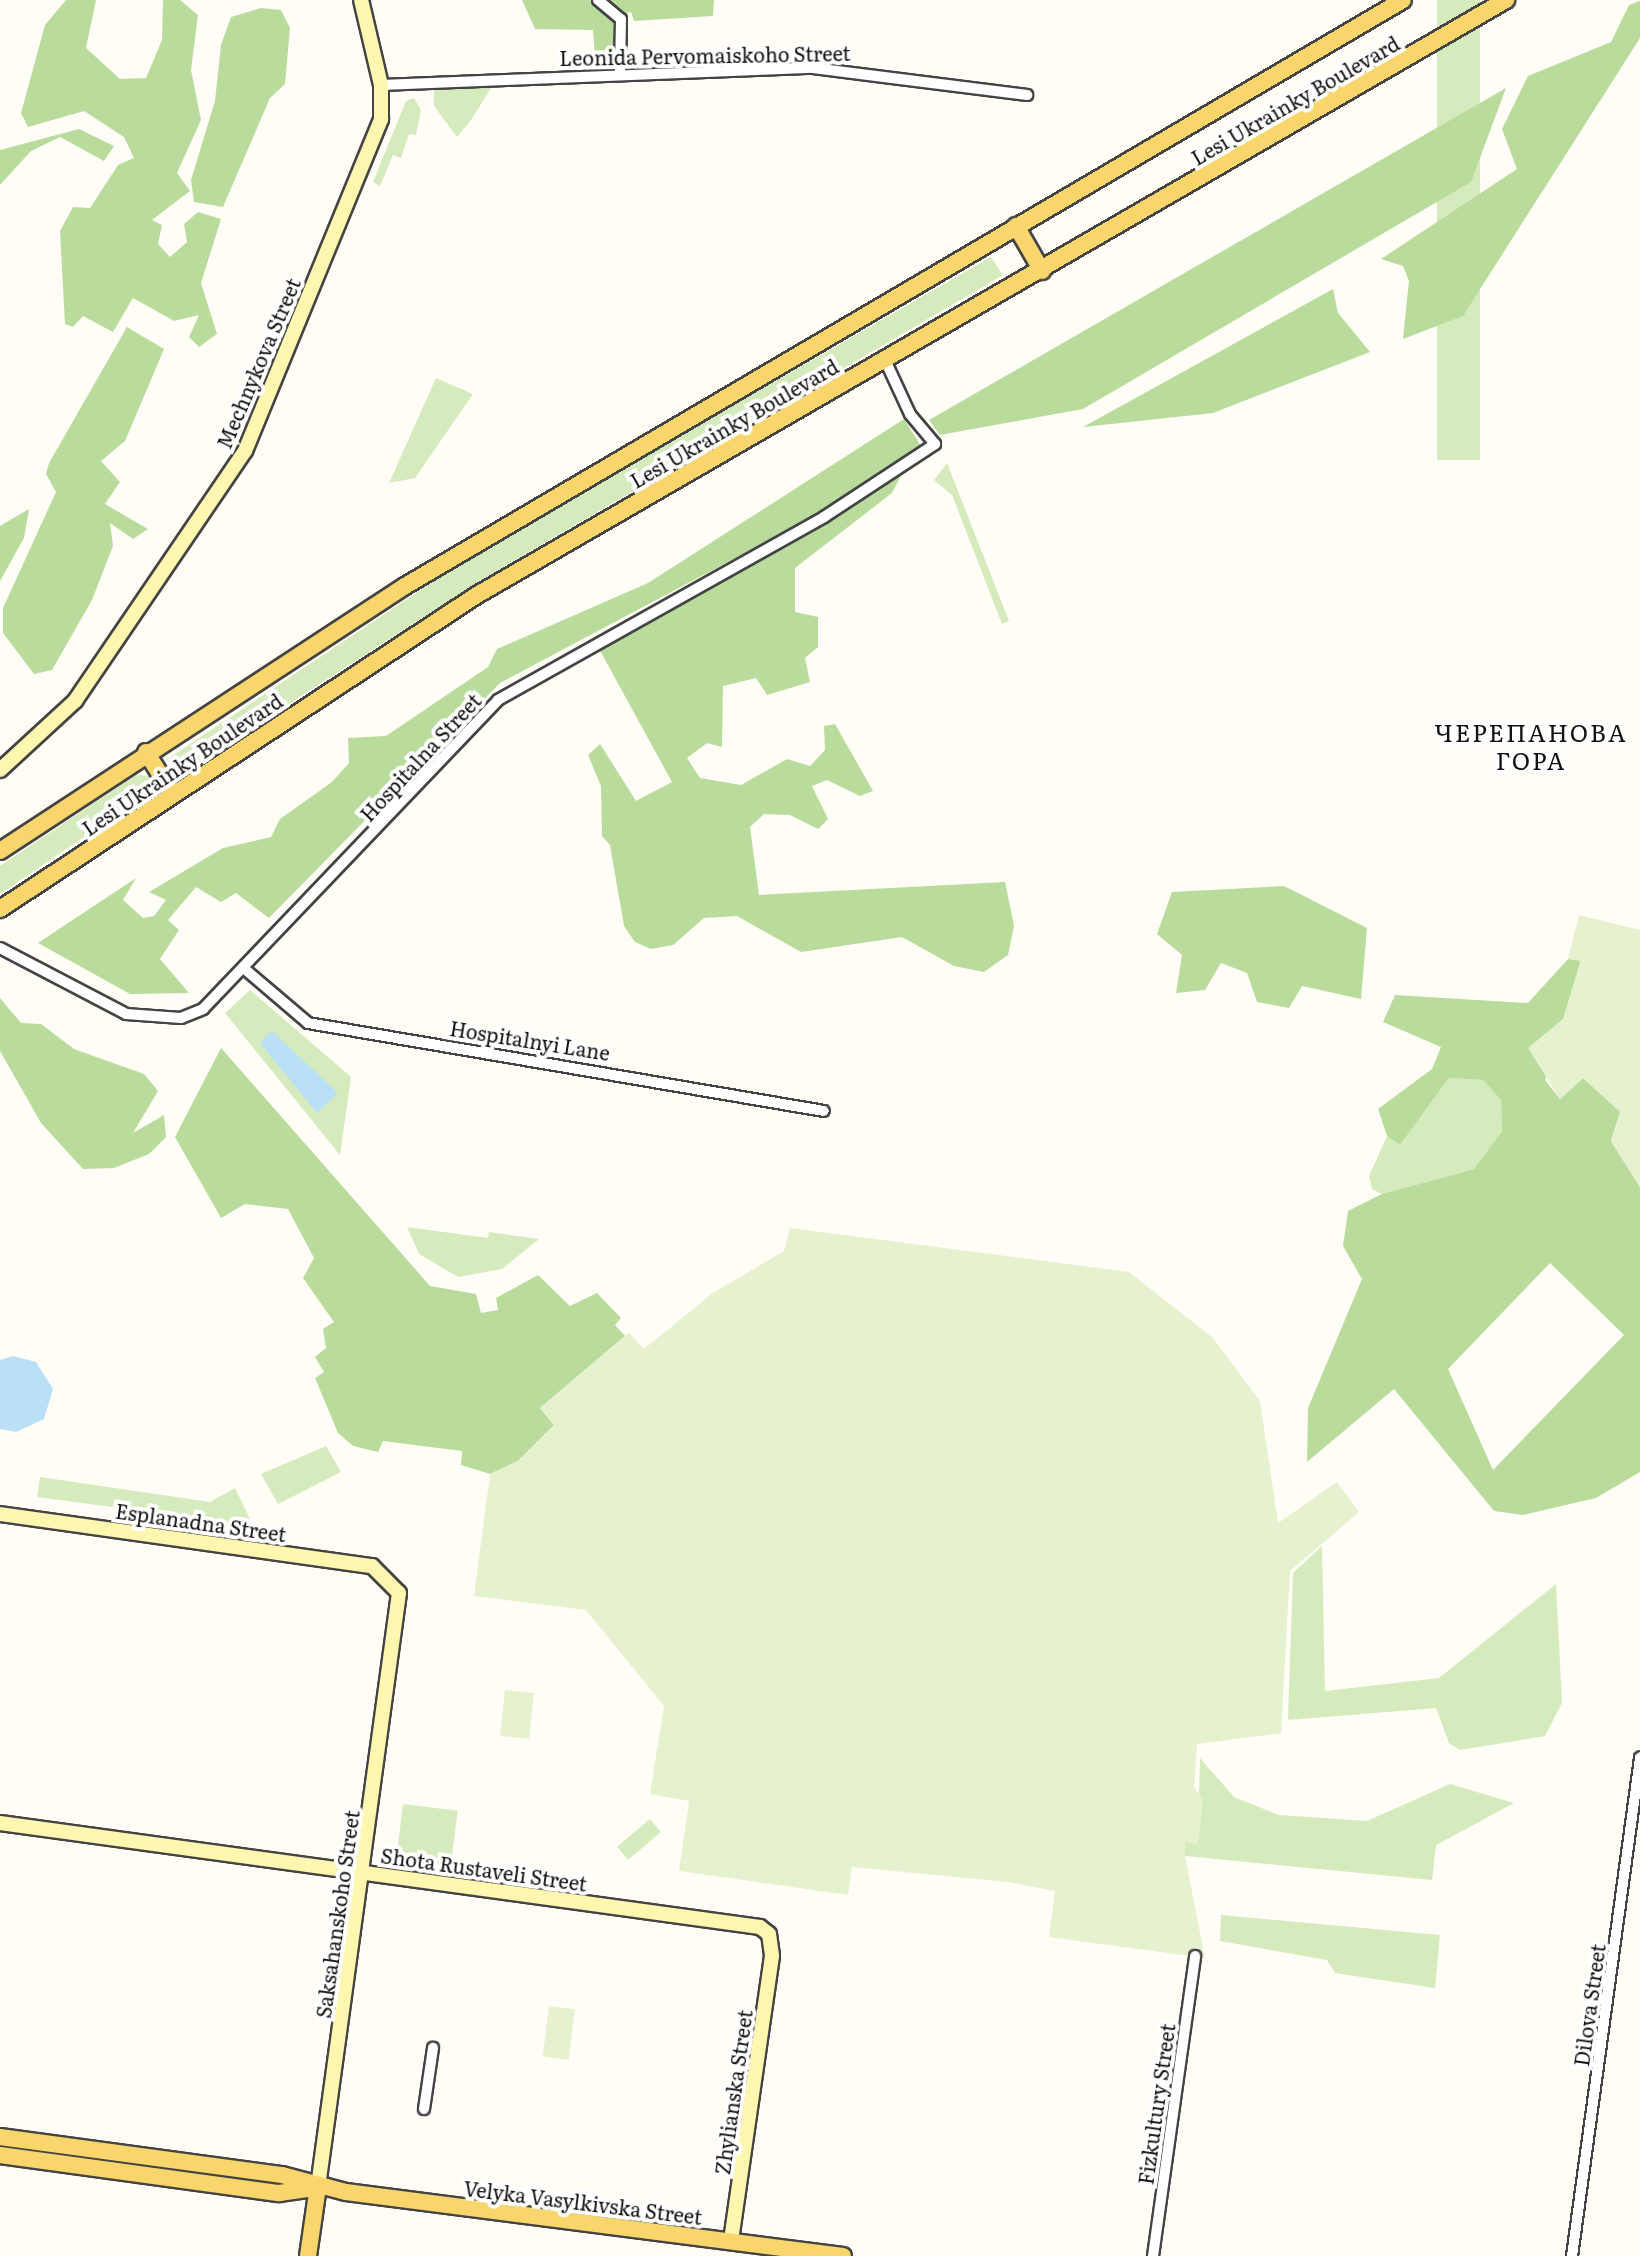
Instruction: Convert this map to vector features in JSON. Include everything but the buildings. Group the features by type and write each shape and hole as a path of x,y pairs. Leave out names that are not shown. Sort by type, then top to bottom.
{"main road":[{"name":"Mechnykova Street","path":"0,770 75,701 245,451 381,119 381,85 361,0"},
{"name":"Lesi Ukrainky Boulevard","path":"0,851 146,752 405,586 1403,0"},
{"name":"Lesi Ukrainky Boulevard","path":"0,909 172,793 490,588 1506,0"},
{"path":"1016,226 1042,271"},
{"path":"146,752 172,793"},
{"name":"Esplanadna Street","path":"0,1514 372,1566 392,1579"},
{"name":"Saksahanskoho Street","path":"308,2256 401,1601 392,1579"},
{"name":"Shota Rustaveli Street","path":"0,1823 747,1924 769,1934"},
{"name":"Zhylianska Street","path":"730,2249 772,1956 769,1934"},
{"name":"Velyka Vasylkivska Street","path":"0,2137 282,2175 318,2187 730,2249 843,2256"},
{"name":"Velyka Vasylkivska Street","path":"0,2155 279,2193 318,2187"}],"street":[{"path":"598,0 621,19 620,72"},
{"name":"Leonida Pervomaiskoho Street","path":"381,85 620,72 813,68 1027,95"},
{"name":"Hospitalna Street","path":"0,948 107,1007 145,1018 203,1009 247,971 498,700 824,517 935,444 910,414 885,360"},
{"name":"Hospitalnyi Lane","path":"247,971 308,1023 824,1111"},
{"name":"Dilova Street","path":"1572,2256 1640,1758"},
{"name":"Fizkultury Street","path":"1153,2256 1195,1956"},
{"path":"424,2109 433,2048"}],"green space":[{"path":"66,0 96,0 86,48 120,79 146,78 162,40 163,0 180,0 198,15 191,70 201,120 177,173 190,191 152,220 162,225 158,244 170,257 187,242 184,224 198,212 221,219 201,283 217,334 199,347 189,337 199,315 174,321 133,298 113,332 83,316 73,327 65,324 60,231 73,207 90,208 118,165 134,158 124,137 84,111 28,127 21,113 45,25"},
{"path":"522,0 593,0 618,21 618,55 595,57 593,30 535,29"},
{"path":"604,0 714,0 713,16 634,21 631,12 620,14"},
{"path":"1437,0 1480,0 1480,460 1437,460"},
{"path":"1640,1 1640,38 1463,316 1403,339 1409,281 1403,266 1381,259 1517,169 1502,129 1528,76 1611,42 1629,5"},
{"path":"261,8 281,10 290,28 285,84 270,98 223,207 194,202 191,180 215,101 221,45 231,17"},
{"path":"493,85 457,137 434,106 434,87"},
{"path":"1506,88 1471,182 1083,409 940,435 929,420"},
{"path":"414,98 421,110 416,135 409,134 401,158 393,155 380,186 373,182 406,101"},
{"path":"79,129 114,146 104,161 60,137 31,151 0,185 0,150"},
{"path":"991,257 1003,275 476,583 182,773 166,760 467,559"},
{"path":"1333,289 1338,313 1370,352 1213,413 1083,427"},
{"path":"127,327 164,349 125,441 101,461 120,482 105,504 148,529 133,539 110,523 113,546 92,600 52,670 34,674 3,633 3,608 56,492 46,474 49,463"},
{"path":"436,378 473,394 415,478 389,483"},
{"path":"904,419 921,446 824,511 500,683 269,918 236,893 221,902 196,887 168,920 179,930 160,959 189,993 130,994 38,943 136,878 123,900 143,918 154,916 166,900 149,892 223,848 271,837 280,819 332,782 349,763 348,738 386,736 488,667 497,649 648,583"},
{"path":"947,463 1009,621 1002,624 952,495 934,480"},
{"path":"905,468 892,493 795,568 795,612 818,617 818,647 805,658 810,682 767,695 756,678 723,686 722,747 707,743 687,758 700,778 741,785 787,759 810,766 825,750 824,726 835,724 873,791 860,796 827,780 812,786 828,819 818,829 790,815 764,814 750,827 759,895 1005,882 1014,926 1008,955 984,972 954,966 902,937 801,952 737,916 704,918 673,945 651,949 635,942 624,926 610,845 602,836 601,786 588,755 600,744 636,801 672,782 598,647 662,609 666,614 684,604 682,598"},
{"path":"29,509 24,538 0,581 0,526"},
{"path":"136,775 149,776 150,792 0,894 0,866"},
{"path":"1284,886 1367,928 1361,999 1302,986 1289,1008 1257,1002 1247,973 1221,963 1205,990 1176,993 1182,955 1157,934 1172,892"},
{"path":"1579,915 1640,930 1640,1187 1611,1140 1620,1112 1583,1078 1560,1099 1528,1048 1563,1019 1581,961 1568,959"},
{"path":"1568,959 1581,960 1545,1080 1560,1099 1583,1078 1621,1112 1611,1141 1640,1187 1640,1472 1596,1498 1523,1515 1494,1511 1394,1389 1307,1462 1308,1408 1362,1279 1343,1246 1348,1211 1382,1194 1474,1169 1502,1131 1501,1100 1483,1080 1449,1078 1400,1145 1387,1136 1378,1109 1432,1069 1441,1047 1383,1022 1395,995 1528,1003","holes":["1550,1263 1624,1335 1493,1470 1448,1369"]},
{"path":"250,990 351,1077 340,1155 225,1013"},
{"path":"0,998 21,1023 41,1024 74,1049 144,1074 158,1091 133,1133 164,1115 166,1137 149,1154 114,1168 83,1169 41,1123 0,1051"},
{"path":"221,1048 430,1286 476,1294 481,1313 498,1310 496,1298 538,1275 570,1306 597,1293 621,1318 615,1325 625,1336 540,1408 554,1425 518,1461 490,1474 461,1465 462,1451 383,1441 378,1452 353,1446 338,1433 315,1378 324,1372 315,1357 326,1348 323,1329 334,1322 303,1278 314,1258 288,1209 245,1204 221,1218 175,1137"},
{"path":"1449,1078 1483,1080 1501,1100 1502,1131 1474,1169 1382,1194 1372,1189 1369,1176 1387,1136 1400,1145"},
{"path":"407,1227 488,1238 489,1232 539,1239 502,1269 458,1277 419,1254"},
{"path":"790,1228 1129,1272 1213,1338 1260,1401 1278,1523 1337,1482 1359,1512 1290,1571 1281,1733 1197,1744 1194,1786 1203,1801 1198,1844 1185,1842 1185,1856 1205,1958 1049,1937 1055,1891 1008,1882 852,1867 848,1895 679,1871 689,1801 650,1794 664,1706 586,1610 474,1596 490,1474 518,1461 554,1425 540,1408 629,1333 644,1349 713,1293 784,1251"},
{"path":"326,1446 341,1472 278,1504 261,1474"},
{"path":"40,1477 210,1502 235,1488 250,1519 240,1524 37,1497"},
{"path":"1322,1546 1325,1691 1439,1678 1556,1584 1562,1703 1545,1736 1460,1750 1449,1743 1436,1708 1288,1720 1293,1573"},
{"path":"505,1690 534,1693 529,1739 500,1736"},
{"path":"1200,1758 1234,1797 1279,1815 1367,1821 1450,1784 1514,1803 1436,1845 1432,1880 1185,1856 1185,1842 1198,1843"},
{"path":"403,1804 458,1811 451,1868 396,1862"},
{"path":"650,1819 661,1832 628,1860 617,1847"},
{"path":"1221,1915 1440,1935 1435,1988 1335,1973 1327,1960 1220,1941"},
{"path":"549,2006 575,2009 569,2060 543,2057"}],"water":[{"path":"272,1031 338,1093 317,1113 260,1043"},
{"path":"13,1356 36,1362 53,1389 44,1419 16,1432 0,1429 0,1360"}],"district":[{"name":"ЧЕРЕПАНОВА ГОРА","path":"1531,746"}]}
